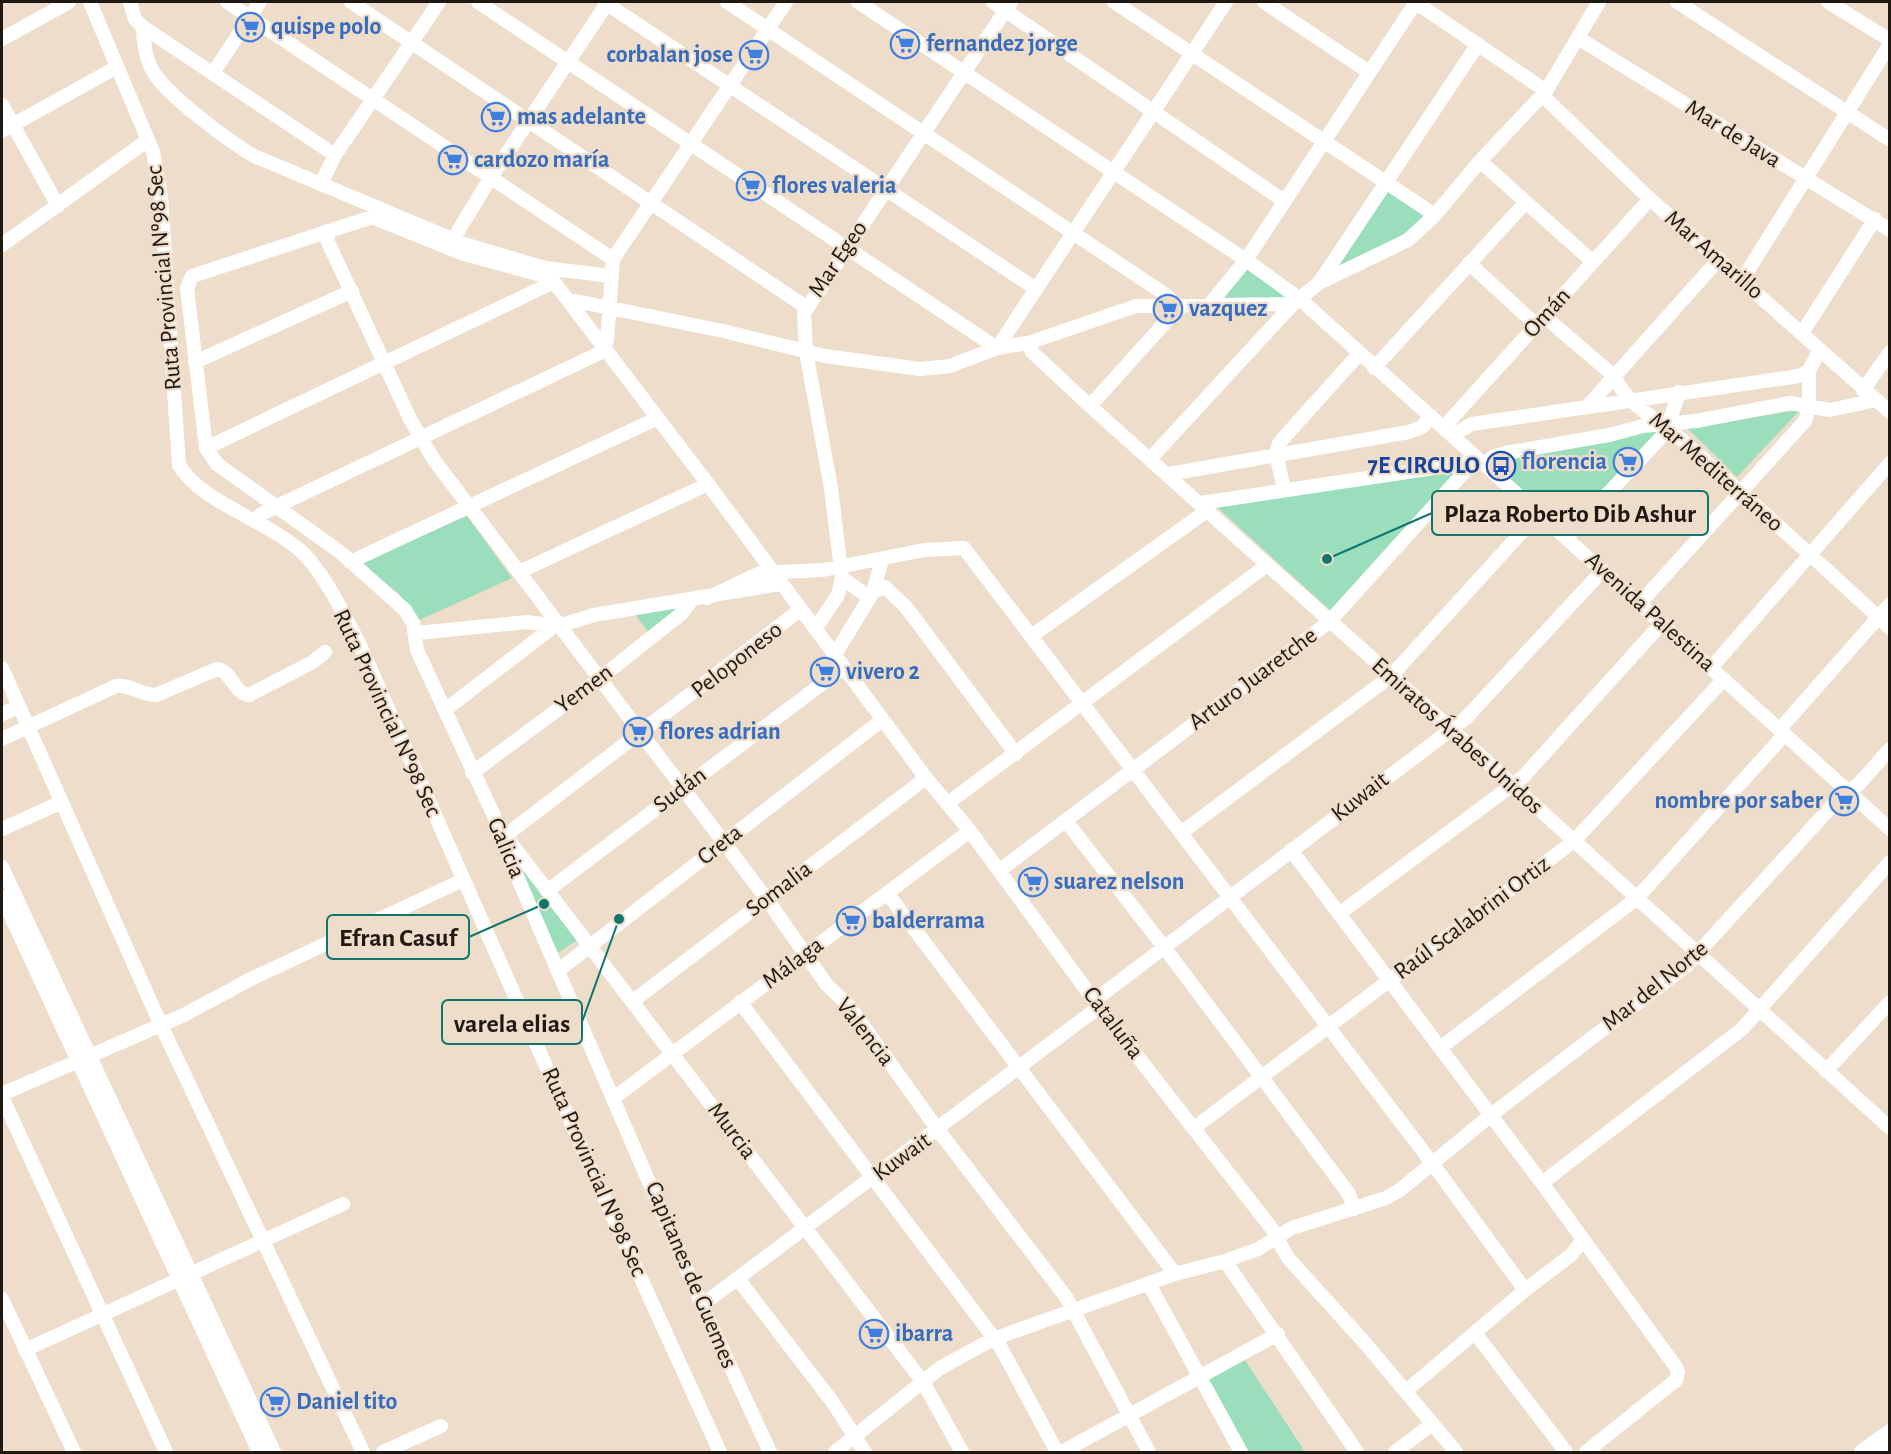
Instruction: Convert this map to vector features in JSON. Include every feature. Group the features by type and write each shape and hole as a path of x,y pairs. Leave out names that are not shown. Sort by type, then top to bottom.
{"main road":[{"path":"1862,1452 1890,1432"},
{"path":"1881,1452 1890,1446"}],"street":[{"path":"2,39 69,2"},
{"name":"Ruta Provincial Nº98 Sec","path":"90,2 156,162 161,196 179,465 199,487 256,520 304,555 320,575 342,612 373,672 463,880 720,1452"},
{"path":"130,2 135,19 142,27 335,155"},
{"path":"228,2 613,259"},
{"path":"213,73 260,2"},
{"path":"351,2 806,307 804,318 806,352 831,488 841,572 838,595 815,629"},
{"path":"321,184 335,155 439,2"},
{"path":"478,2 997,348"},
{"path":"450,244 491,177 606,2 1036,289"},
{"path":"727,2 1166,295 1176,305"},
{"path":"605,346 613,259 786,2"},
{"name":"Avenida Palestina","path":"858,2 1246,260 1449,431 1479,461 1567,537 1890,829"},
{"path":"993,2 1008,6 1284,201"},
{"path":"1114,2 1435,215"},
{"path":"997,348 1226,2"},
{"path":"1264,2 1369,72"},
{"path":"1210,304 1246,260 1415,2"},
{"name":"Mar Amarillo","path":"1415,2 1478,44 1544,93 1650,198 1890,412"},
{"path":"1151,458 1297,302 1318,284 1408,240 1435,215 1480,161 1544,93 1599,2"},
{"path":"1677,2 1890,140"},
{"path":"1828,2 1890,40"},
{"name":"Mar Egeo","path":"806,307 1008,6"},
{"path":"142,27 153,72 169,90 234,145 272,165 321,184 374,212 450,244 545,276 554,282 605,346"},
{"name":"Mar de Java","path":"1578,38 1890,230"},
{"path":"1318,284 1478,44"},
{"path":"1742,280 1890,45"},
{"path":"7,128 117,68"},
{"path":"2,105 7,128 58,206"},
{"path":"2,245 148,140"},
{"path":"1480,161 1593,262"},
{"name":"Omán","path":"1449,431 1540,320 1650,198"},
{"path":"1374,368 1526,202"},
{"path":"374,212 327,231 190,278 187,288 207,447 554,282"},
{"path":"1802,333 1875,219"},
{"name":"Valencia","path":"327,231 328,242 420,439 519,572 556,626 766,898 827,985 849,1006 938,1130 1073,1310 1149,1452"},
{"path":"450,244 545,268 611,276"},
{"path":"1587,407 1719,259"},
{"name":"Mar Mediterráneo","path":"1469,263 1615,377 1620,388 1632,400 1667,424 1890,628"},
{"path":"545,268 563,283 605,346"},
{"path":"195,362 352,291"},
{"path":"576,301 723,331 806,352 936,369 997,348 1028,343 1136,306 1297,302"},
{"path":"1090,406 1171,316 1176,305"},
{"name":"Emiratos Árabes Unidos","path":"1028,343 1032,352 1090,406 1169,474 1890,1128"},
{"path":"256,520 260,515 277,506 420,439 605,346"},
{"name":"Cataluña","path":"605,346 834,656 926,778 1000,870 1097,1003 1276,1237 1294,1265 1406,1391 1456,1452"},
{"path":"1640,603 1804,421 1809,408 1809,371 1819,351"},
{"path":"1863,390 1890,352"},
{"path":"1284,489 1276,454 1279,443 1359,354"},
{"path":"1449,431 1472,424 1799,376 1809,371"},
{"path":"1567,537 1667,424 1679,392"},
{"path":"1033,635 1205,507 1284,489 1479,461 1506,453 1790,403 1830,410 1876,400"},
{"path":"1169,474 1410,432 1422,427 1431,416"},
{"path":"350,562 658,418"},
{"name":"Galicia","path":"207,447 217,464 350,562 405,610 413,622 416,633 415,645 494,816 615,1097"},
{"name":"Arturo Juaretche","path":"1000,870 1329,621 1479,461"},
{"path":"1711,668 1890,463"},
{"path":"519,572 708,484"},
{"path":"1181,833 1391,676 1539,513"},
{"path":"445,710 556,626 594,615 707,598 777,578 841,572 924,550 964,548 1033,635 1432,1163 1525,1290"},
{"path":"834,656 871,595 882,560"},
{"path":"948,803 1267,565"},
{"name":"Kuwait","path":"702,1305 1019,1068 1164,947 1465,719 1603,570"},
{"path":"841,572 871,595"},
{"path":"871,595 885,587 906,607 1016,754"},
{"name":"Yemen","path":"472,772 599,679 681,614 692,600"},
{"path":"1440,1048 1635,899 1782,732 1890,604"},
{"name":"Peloponeso","path":"502,836 641,734 800,610"},
{"path":"416,633 527,622 556,626"},
{"path":"1339,914 1523,777 1662,623"},
{"path":"2,739 111,688 123,685 147,695 156,696 217,669 227,673 240,692 249,695 313,662 325,652"},
{"path":"2,668 160,1023 363,1452"},
{"name":"Sudán","path":"547,891 843,668"},
{"name":"Raúl Scalabrini Ortiz","path":"1194,1128 1574,841 1724,679"},
{"path":"2,714 18,707"},
{"name":"Creta","path":"559,970 882,720"},
{"name":"Mar del Norte","path":"835,1452 940,1368 993,1339 1175,1274 1225,1261 1258,1249 1292,1228 1393,1195 1491,1115 1698,955 1848,791 1859,784 1890,749"},
{"name":"Somalia","path":"633,1001 926,778"},
{"path":"2,829 62,802"},
{"path":"1066,821 1164,947 1349,1194 1354,1209"},
{"name":"Málaga","path":"615,1097 970,831"},
{"name":"Murcia","path":"502,836 674,1054 923,1382 962,1452"},
{"path":"1292,850 1673,1361 1678,1372 1669,1385 1586,1452"},
{"path":"1542,1183 1732,1038 1890,862"},
{"path":"2,867 91,1053 259,1452"},
{"path":"166,1452 2,1095 91,1053 199,1008 253,978 463,880"},
{"path":"887,893 1175,1274"},
{"path":"2,897 75,1061 274,1452"},
{"path":"740,1002 999,1346 1057,1452"},
{"path":"1826,1071 1890,1002"},
{"name":"Capitanes de Guemes","path":"615,1097 702,1305 770,1452"},
{"path":"25,1350 265,1242 343,1204"},
{"path":"1406,1391 1525,1290 1571,1255 1583,1240"},
{"path":"1225,1261 1357,1452"},
{"path":"738,1279 831,1400 865,1452"},
{"path":"1149,1284 1241,1452"},
{"path":"2,1299 74,1452"},
{"path":"1475,1333 1566,1452"},
{"path":"1062,1452 1278,1335"},
{"path":"1395,1452 1432,1424"},
{"path":"383,1452 441,1426"}],"green space":[{"path":"1384,184 1434,215 1413,235 1320,282"},
{"path":"1246,261 1300,300 1212,304"},
{"path":"1800,410 1737,477 1687,428"},
{"path":"1666,429 1566,531 1487,465 1506,454"},
{"path":"1461,468 1332,612 1217,507"},
{"path":"467,516 512,578 417,621 399,594 360,563"},
{"path":"674,608 679,611 649,633 634,613"},
{"path":"524,866 579,939 558,953 521,869"},
{"path":"1243,1357 1305,1452 1244,1452 1203,1379"}],"place":[{"name":"quispe polo","path":"250,27"},
{"name":"fernandez jorge","path":"905,44"},
{"name":"corbalan jose","path":"754,55"},
{"name":"mas adelante","path":"496,117"},
{"name":"cardozo maría","path":"453,160"},
{"name":"flores valeria","path":"751,186"},
{"name":"vazquez","path":"1168,309"},
{"name":"florencia","path":"1628,462"},
{"name":"7E CIRCULO","path":"1501,466"},
{"name":"Plaza Roberto Dib Ashur","path":"1327,559"},
{"name":"vivero 2","path":"825,672"},
{"name":"flores adrian","path":"638,732"},
{"name":"nombre por saber","path":"1844,801"},
{"name":"suarez nelson","path":"1033,882"},
{"name":"Efran Casuf","path":"544,904"},
{"name":"varela elias","path":"619,919"},
{"name":"balderrama","path":"851,921"},
{"name":"ibarra","path":"874,1334"},
{"name":"Daniel tito","path":"275,1402"}]}
